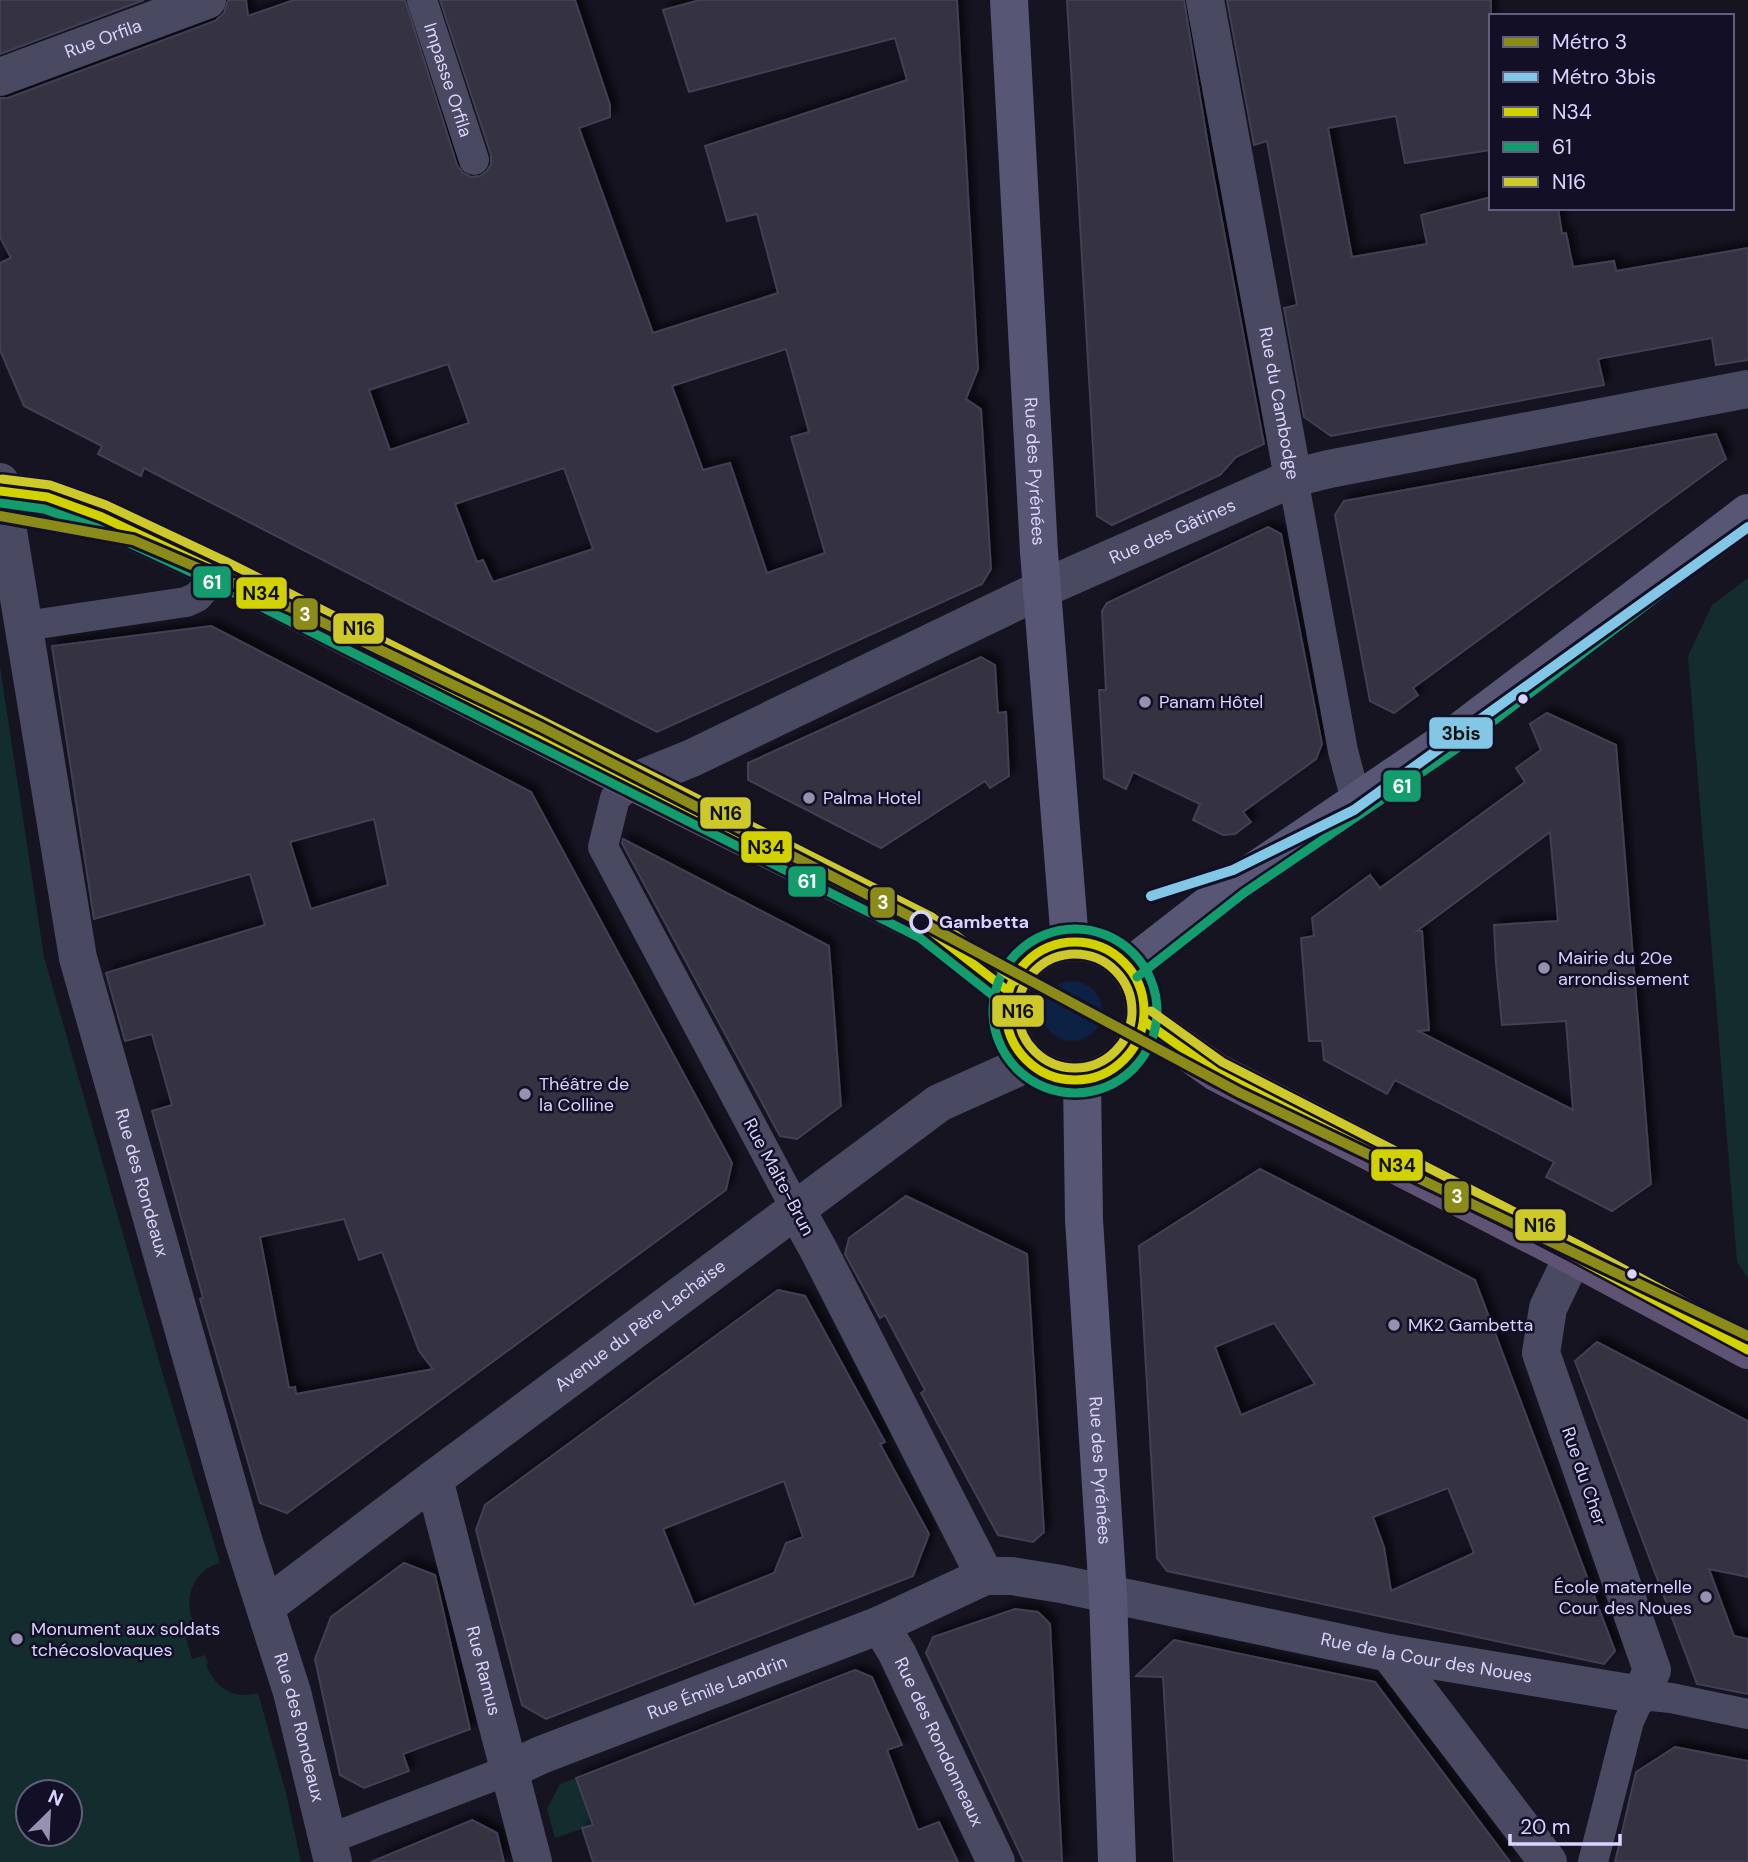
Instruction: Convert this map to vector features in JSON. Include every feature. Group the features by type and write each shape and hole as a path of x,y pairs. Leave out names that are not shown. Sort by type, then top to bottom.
{"main road":[{"name":"Rue des Pyrénées","path":"1009,0 1029,393 1070,942"},
{"path":"0,491 47,497 102,517 219,572 934,932 1008,991"},
{"path":"1129,967 1237,883 1455,735 1748,513"},
{"path":"1070,942 1093,944 1112,953 1129,967 1139,983 1144,1002 1144,1021 1139,1040 1123,1062 1105,1074 1082,1080 1063,1080 1044,1074 1028,1063 1008,1030 1005,1010 1008,991 1017,972 1032,956 1050,946 1070,942"},
{"path":"1144,1021 1216,1072 1573,1256 1748,1350"},
{"name":"Rue des Pyrénées","path":"1082,1080 1084,1220 1108,1595 1117,1862"}],"street":[{"name":"Rue Orfila","path":"0,78 207,0"},
{"name":"Impasse Orfila","path":"422,0 474,160"},
{"name":"Rue du Cambodge","path":"1205,0 1343,751 1357,804"},
{"name":"Rue des Gâtines","path":"633,782 692,758 1042,589 1293,478 1329,468 1748,389"},
{"name":"Rue des Rondeaux","path":"0,482 78,957 243,1539 292,1692 331,1850"},
{"path":"25,626 186,602 197,597 219,572"},
{"name":"Rue Malte-Brun","path":"633,782 615,798 603,847 818,1249 985,1576"},
{"name":"Avenue du Père Lachaise","path":"265,1607 939,1103 1028,1063"},
{"name":"Rue du Cher","path":"1573,1256 1548,1308 1541,1353 1652,1670 1641,1695"},
{"name":"Rue Ramus","path":"434,1479 533,1862"},
{"name":"Rue Émile Landrin","path":"331,1850 541,1755 880,1625 985,1576 1012,1576 1108,1595"},
{"name":"Rue de la Cour des Noues","path":"1108,1595 1389,1653 1748,1714"},
{"name":"Rue des Rondonneaux","path":"880,1625 897,1653 996,1862"},
{"path":"1389,1653 1548,1862"},
{"path":"1593,1862 1629,1721 1641,1695"}],"green space":[{"path":"1748,578 1748,1278 1737,1262 1688,656 1712,605"},
{"path":"0,666 44,957 164,1378 220,1563 203,1572 192,1587 189,1606 200,1634 186,1638 192,1659 205,1655 206,1664 219,1685 240,1695 258,1693 286,1793 301,1862 0,1862"},
{"path":"576,1778 593,1825 555,1838 547,1809 560,1784"}],"water":[{"path":"1072,981 1089,986 1097,994 1102,1011 1097,1028 1089,1036 1072,1041 1055,1036 1047,1028 1042,1011 1047,994 1055,986"}],"building":[{"path":"0,0 144,0 0,54"},
{"path":"228,0 246,0 248,16 294,0 405,0 457,165 463,173 471,177 480,176 487,171 491,164 491,155 440,0 575,0 610,105 610,117 579,128 653,333 778,293 757,214 727,221 705,146 907,80 895,38 689,92 663,10 700,0 957,0 978,369 966,399 981,409 991,569 982,584 657,732 144,468 141,476 98,454 102,446 24,406 0,350 0,263 11,258 0,237 0,98 8,98 215,21 224,13","holes":["786,349 809,432 791,437 825,553 767,573 730,463 703,470 672,386","448,364 469,423 390,450 369,390","564,468 593,549 493,582 483,560 477,562 455,504"]},
{"path":"1067,0 1184,0 1210,157 1264,444 1236,457 1220,475 1112,525 1097,516"},
{"path":"1227,0 1491,0 1489,150 1405,163 1396,116 1328,128 1352,257 1427,244 1421,215 1489,198 1489,210 1558,210 1562,234 1566,233 1573,267 1614,261 1616,271 1748,248 1748,360 1716,365 1712,338 1598,359 1604,385 1331,436 1304,417 1284,308 1297,305 1267,141 1254,145"},
{"path":"1716,434 1726,459 1413,688 1418,695 1394,713 1370,701 1335,515 1344,501"},
{"path":"1268,527 1281,534 1322,744 1316,759 1243,812 1251,822 1235,834 1223,835 1193,820 1200,804 1133,772 1126,789 1104,778 1099,690 1106,690 1102,611 1107,603"},
{"path":"211,626 531,792 732,1163 726,1190 287,1513 260,1503 200,1299 203,1298 152,1111 172,1105 152,1034 125,1041 106,973 265,925 250,874 94,919 52,646","holes":["374,819 388,885 311,909 290,842","344,1219 359,1260 382,1252 419,1351 433,1369 296,1394 295,1387 289,1388 260,1237"]},
{"path":"981,657 995,665 998,713 1006,712 1009,776 990,788 985,781 881,848 748,780 748,763"},
{"name":"Mairie du 20e arrondissement","path":"1547,713 1616,745 1651,1184 1612,1211 1546,1177 1554,1162 1395,1080 1387,1094 1324,1060 1322,1041 1309,1041 1301,938 1314,936 1312,918 1370,875 1380,888 1525,782 1516,768 1541,750 1530,724","holes":["1550,832 1558,921 1494,925 1496,964 1502,1025 1566,1021 1573,1110 1418,1031 1429,1030 1422,931 1417,931"]},
{"path":"623,839 829,946 841,1106 797,1139 780,1136 622,843"},
{"path":"1260,1169 1475,1280 1615,1651 1604,1664 1167,1571 1157,1558 1139,1246","holes":["1274,1323 1315,1384 1241,1415 1215,1347","1448,1488 1474,1553 1391,1591 1384,1547 1373,1517"]},
{"path":"906,1196 1027,1254 1044,1532 1033,1542 998,1535 921,1393 925,1390 885,1315 880,1318 845,1254 849,1238"},
{"path":"778,1290 805,1296 885,1442 880,1444 929,1534 913,1576 546,1719 522,1705 476,1530 485,1505","holes":["784,1481 803,1537 786,1543 774,1573 694,1605 663,1529"]},
{"path":"1597,1342 1748,1421 1748,1577 1709,1569 1734,1636 1748,1639 1748,1694 1697,1684 1575,1361"},
{"path":"404,1563 435,1575 470,1729 403,1754 409,1771 364,1788 340,1775 315,1659 331,1617"},
{"path":"1015,1609 1038,1612 1050,1624 1062,1862 1024,1862 926,1653 933,1637"},
{"path":"1174,1640 1375,1682 1510,1862 1174,1862 1163,1677 1136,1676"},
{"path":"855,1670 872,1677 902,1745 887,1750 918,1830 939,1822 958,1862 593,1862 582,1828 593,1825 576,1778"},
{"path":"1675,1747 1748,1761 1748,1862 1615,1862 1636,1772"},
{"path":"472,1820 497,1833 504,1862 371,1862"}],"metro line":[{"name":"3","path":"0,516 133,540 303,613 541,727 921,922 1240,1093 1748,1336"},
{"name":"3bis","path":"1151,896 1233,870 1354,810 1748,527"}],"transit line":[{"name":"N16","path":"2,479 50,485 106,505 225,561 932,917 1016,981"},
{"name":"N34","path":"0,491 47,497 102,517 219,572 927,928 1008,991"},
{"name":"61","path":"0,503 44,509 97,528 214,583 920,938 1000,1001"},
{"name":"61","path":"1137,977 1244,893 1462,745 1748,528"},
{"name":"61","path":"1075,929 1106,936 1133,953 1150,980 1157,1011 1150,1042 1133,1069 1106,1086 1075,1093 1044,1086 1017,1069 1000,1042 993,1011 1000,980 1017,953 1044,936 1075,929"},
{"name":"N34","path":"1075,942 1102,947 1124,962 1139,984 1144,1011 1139,1038 1124,1060 1102,1075 1075,1080 1048,1075 1026,1060 1011,1038 1006,1011 1011,984 1026,962 1048,947 1075,942"},
{"name":"N16","path":"1075,954 1097,958 1115,971 1128,989 1132,1011 1128,1033 1115,1051 1097,1064 1075,1068 1053,1064 1035,1051 1022,1033 1018,1011 1022,989 1035,971 1053,958 1075,954"},
{"name":"N16","path":"1151,1011 1222,1062 1579,1245 1748,1336"},
{"name":"N34","path":"1144,1021 1216,1072 1573,1256 1748,1350"}],"place":[{"name":"Panam Hôtel","path":"1145,702"},
{"name":"Palma Hotel","path":"809,798"},
{"name":"Gambetta","path":"921,922"},
{"name":"Mairie du 20e arrondissement","path":"1544,968"},
{"name":"Théâtre de la Colline","path":"525,1094"},
{"name":"MK2 Gambetta","path":"1394,1325"},
{"name":"École maternelle Cour des Noues","path":"1706,1597"},
{"name":"Monument aux soldats tchécoslovaques","path":"17,1639"}]}
